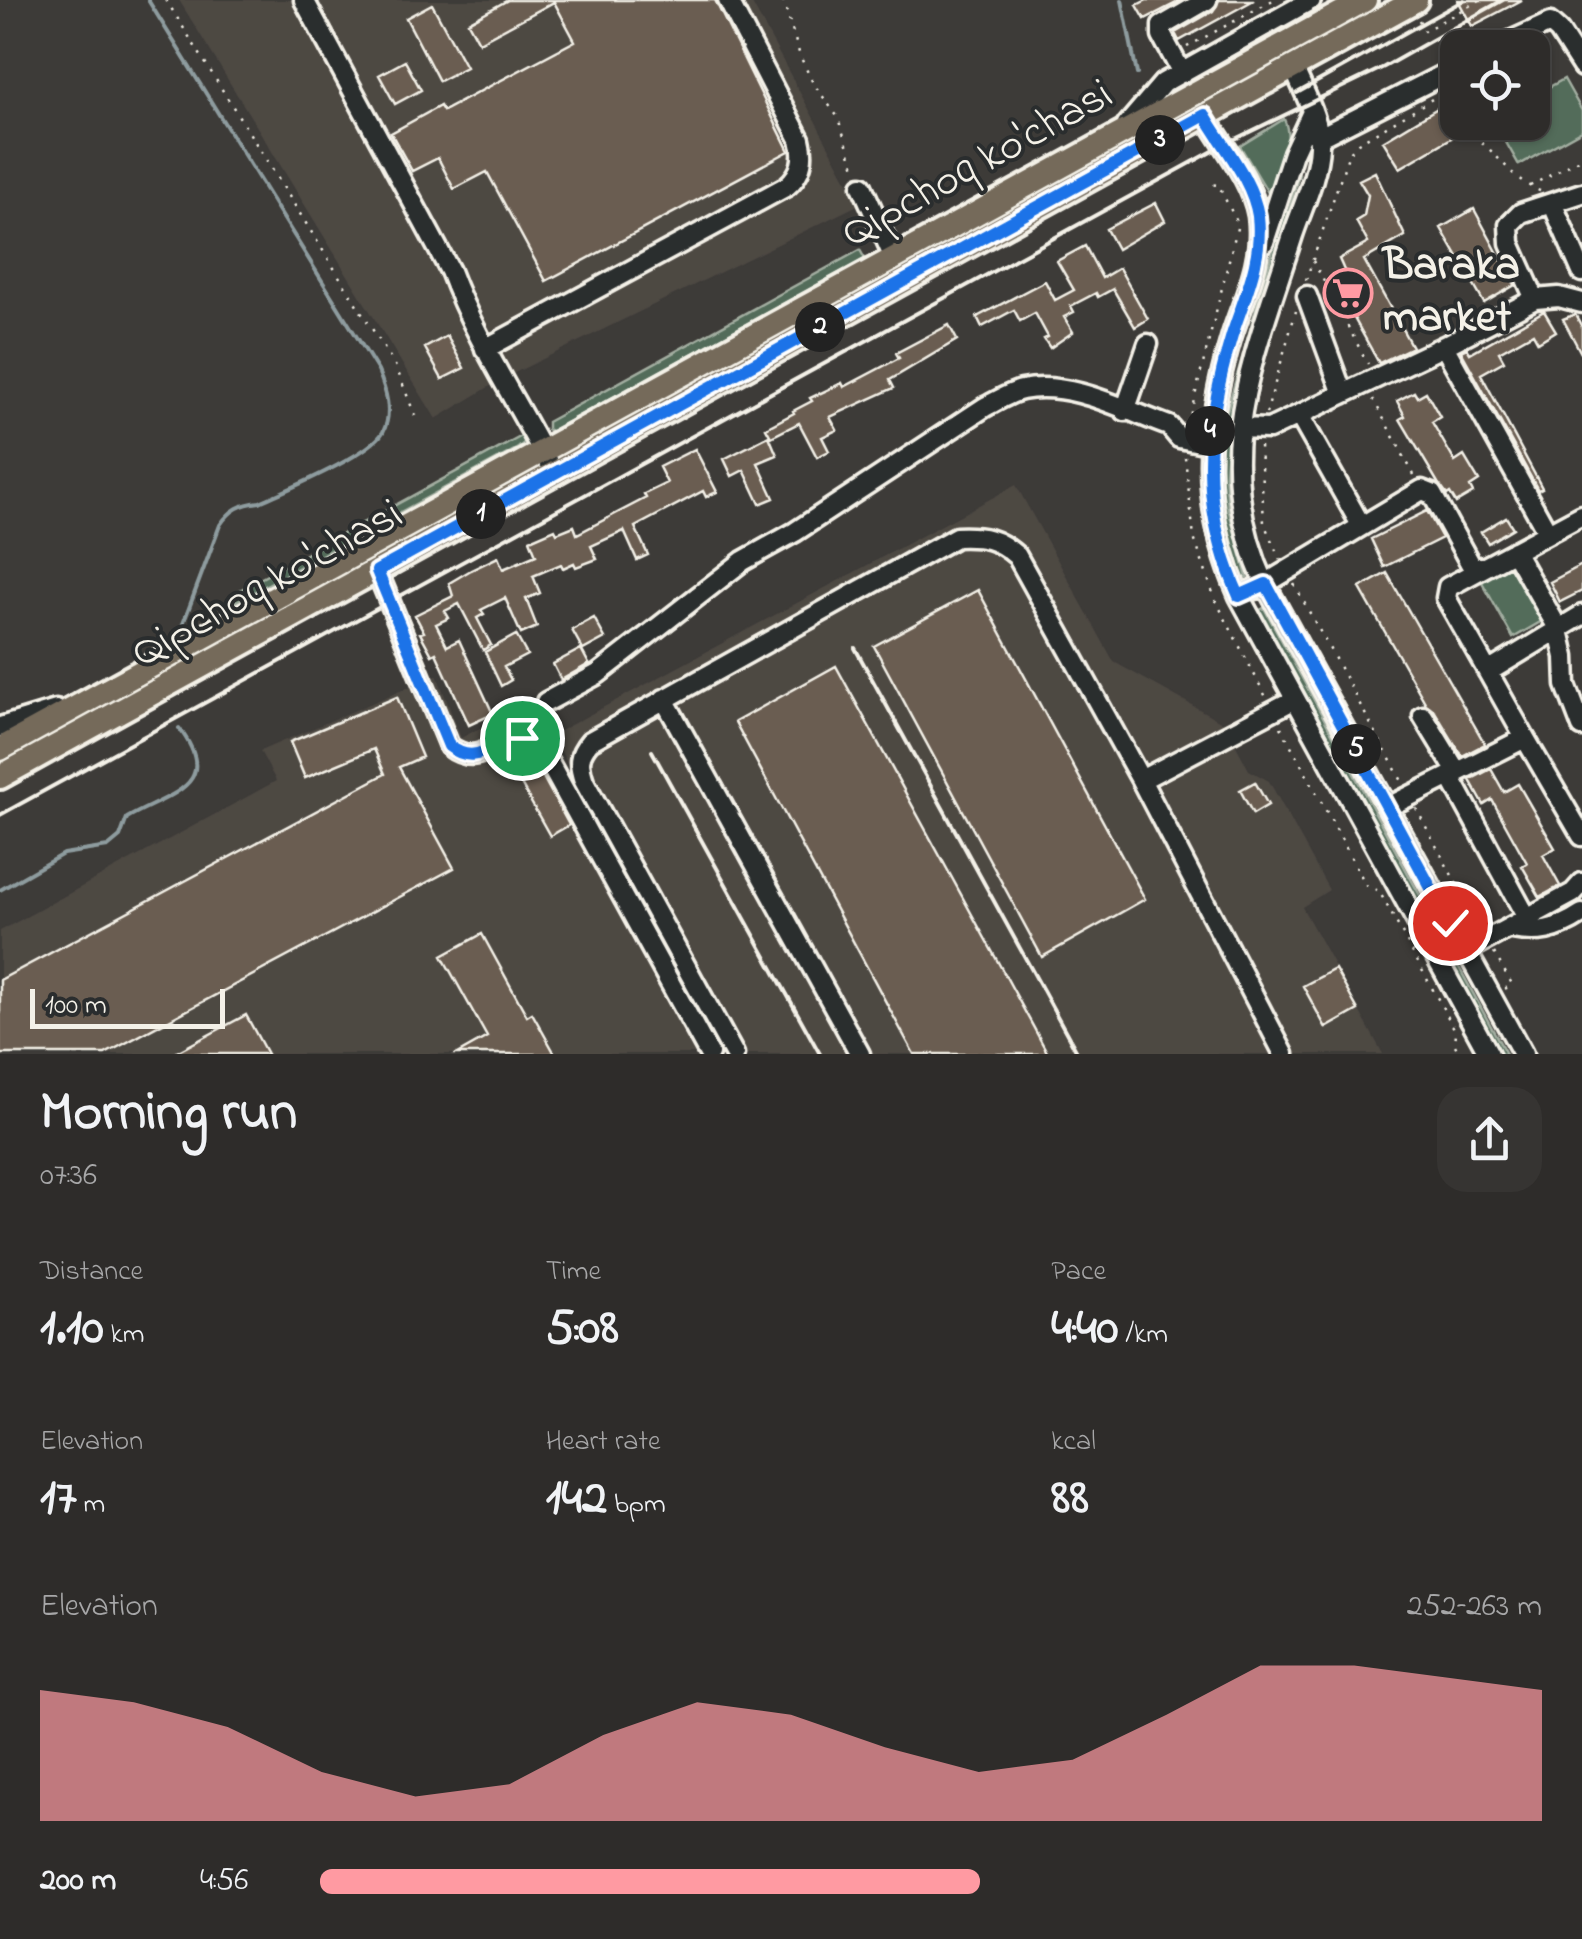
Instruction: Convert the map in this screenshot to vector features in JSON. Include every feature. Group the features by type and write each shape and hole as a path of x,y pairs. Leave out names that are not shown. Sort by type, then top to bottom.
{"main road":[{"name":"Qipchoq ko'chasi","path":"0,777 377,571 549,463 894,258 1122,131 1183,74 1280,44 1365,0"},
{"name":"Qipchoq ko'chasi","path":"0,749 232,622 549,463 1293,66 1418,10"},
{"path":"1280,44 1293,66"},
{"path":"1183,74 1205,115"},
{"path":"232,622 244,644"}],"street":[{"path":"304,0 450,271 485,349 549,463"},
{"path":"485,349 786,186 796,176 802,163 800,139 728,0"},
{"path":"1207,0 1162,26 1162,36 1183,74 1298,3 1307,32"},
{"path":"1535,30 1550,23 1582,68"},
{"path":"1293,66 1318,138 1315,164 1258,346 1240,428 1236,467 1244,529 1266,584 1522,1054"},
{"path":"1318,138 1440,76"},
{"path":"1312,112 1293,153 1226,358 1209,444 1214,522 1239,596 1488,1054"},
{"path":"1205,115 1253,200 1259,257"},
{"path":"862,186 894,258"},
{"path":"1535,299 1510,243 1512,220 1522,213 1582,194"},
{"path":"1552,205 1582,272"},
{"path":"1308,296 1343,394"},
{"path":"1240,428 1269,429 1300,416 1535,299 1559,297 1582,303"},
{"path":"1125,410 1148,344"},
{"path":"1444,346 1548,533"},
{"path":"546,702 598,674 743,561 795,532 985,407 1018,391 1072,391 1169,426 1180,438 1209,444"},
{"path":"1300,416 1361,525"},
{"path":"1239,596 1266,584 1422,490 1432,494 1470,566 1483,568"},
{"path":"1582,515 1448,587 1446,598 1582,836"},
{"path":"734,1054 584,781 578,765 580,752 590,740 956,537 984,536 1002,543 1017,556 1284,1054"},
{"path":"1514,551 1559,630 1566,685 1582,727"},
{"path":"377,571 449,746 460,754 473,756 517,737 541,748 709,1054"},
{"path":"1488,672 1582,615"},
{"path":"0,727 99,695"},
{"path":"1140,780 1295,698"},
{"path":"664,700 860,1054"},
{"path":"1423,716 1527,918"},
{"path":"1388,807 1525,738"},
{"path":"1466,951 1572,894 1582,883"},
{"path":"1508,928 1528,933 1560,928 1582,914"}],"path":[{"path":"166,0 396,367 416,418"},
{"path":"783,0 800,56 812,83 837,116 862,186"},
{"path":"1183,74 1274,0"},
{"path":"1418,10 1424,31 1480,0"},
{"path":"1476,140 1552,205"},
{"path":"1528,186 1582,158"},
{"path":"1312,259 1422,490"},
{"path":"1236,639 1246,632"},
{"path":"1460,918 1471,912"},
{"path":"1512,984 1506,988 1514,1004"}],"shaded area":[{"path":"179,0 750,0 860,204 502,379 436,419"},
{"path":"1016,485 1114,662 1224,723 1249,770 1269,781 1329,890 1302,907 1383,1054 726,1054 552,735"},
{"path":"437,675 461,738 529,702 722,1054 0,1054 0,931 276,781 260,751"}],"green space":[{"path":"1564,79 1582,111 1582,130 1519,165 1505,140 1550,140 1550,87"},
{"path":"1284,119 1287,148 1270,196 1240,146"},
{"path":"1295,172 1299,174 1228,430 1228,508 1247,577 1243,579 1223,509 1222,428"},
{"path":"860,250 865,259 551,431 547,429 547,422"},
{"path":"522,436 525,442 518,448 235,602 236,592"},
{"path":"1510,566 1542,621 1513,638 1482,582"},
{"path":"1264,608 1506,1054 1501,1054 1260,610"}],"building":[{"path":"508,0 715,0 789,151 546,281 487,172 454,189 438,158 412,171 391,133 440,106 443,111 575,41 554,2 479,42 468,22"},
{"path":"1147,0 1182,0 1145,19 1137,5"},
{"path":"1219,0 1254,0 1179,41 1175,33 1213,11"},
{"path":"1458,0 1522,0 1472,26"},
{"path":"432,4 466,67 439,81 406,18"},
{"path":"405,61 421,90 395,104 379,75"},
{"path":"1440,107 1440,140 1448,140 1400,168 1383,141"},
{"path":"1375,172 1405,236 1364,260 1412,347 1379,363 1335,284 1347,277 1339,259 1368,243 1356,221 1364,216 1368,195 1359,180"},
{"path":"1156,203 1165,221 1117,249 1106,229"},
{"path":"1474,209 1515,285 1484,303 1441,228"},
{"path":"1085,246 1102,278 1119,268 1148,319 1135,327 1113,289 1071,306 1074,312 1064,317 1073,332 1050,348 1035,313 1020,321 1014,310 982,327 977,317 1045,281 1055,300 1074,290 1057,261"},
{"path":"1544,311 1556,331 1538,342 1533,333 1499,352 1504,361 1481,374 1542,488 1538,490 1461,351 1467,348 1470,353"},
{"path":"1575,314 1582,327 1582,355 1563,319"},
{"path":"949,325 957,340 890,380 894,388 830,417 837,430 822,437 829,451 817,457 799,423 771,437 766,428 812,401 810,398 842,383 844,387"},
{"path":"447,336 464,368 442,379 425,348"},
{"path":"1414,392 1417,397 1426,392 1440,417 1432,422 1455,462 1464,456 1479,481 1470,487 1473,493 1456,503 1438,483 1400,419 1405,416 1397,401"},
{"path":"769,436 777,455 758,463 774,498 760,504 744,470 732,476 724,459"},
{"path":"695,449 717,492 706,497 703,491 635,527 648,555 637,560 624,531 591,546 597,559 576,567 574,563 563,568 561,564 533,576 540,593 526,599 537,627 521,634 505,598 481,610 484,614 477,618 491,645 483,650 459,604 445,611 449,618 436,624 447,646 459,640 493,714 469,725 436,653 432,655 420,633 424,632 415,615 453,596 449,583 471,570 498,557 503,569 536,555 530,540 574,526 577,534 646,498 644,494 667,483 659,467"},
{"path":"1427,511 1442,538 1384,567 1371,539"},
{"path":"1506,517 1513,528 1488,543 1481,532"},
{"path":"1582,565 1582,591 1560,602 1550,582"},
{"path":"1387,573 1485,744 1462,756 1434,710 1426,704 1360,588"},
{"path":"978,590 1145,899 1042,957 874,646"},
{"path":"594,618 605,638 583,650 572,630"},
{"path":"516,635 527,655 504,667 511,680 501,686 485,652"},
{"path":"581,649 589,664 561,680 553,664"},
{"path":"836,666 1048,1054 914,1054 735,722"},
{"path":"397,697 422,757 399,767 454,868 105,1054 0,1054 0,980 385,774 374,749 305,778 290,742"},
{"path":"523,752 532,757 569,825 550,836 508,761"},
{"path":"1491,769 1504,792 1518,784 1555,848 1543,855 1560,886 1540,897 1522,866 1527,863 1492,800 1484,805 1470,780"},
{"path":"1255,782 1268,805 1253,814 1240,790"},
{"path":"482,934 527,1016 532,1013 555,1054 457,1054 487,1037 442,956"},
{"path":"1335,969 1358,1010 1326,1028 1303,986"},
{"path":"246,1015 267,1054 173,1054"}],"waterway":[{"path":"148,0 378,371 388,409 383,432 362,451 307,481 228,515 220,525 183,624"},
{"path":"1122,0 1137,74"},
{"path":"0,890 63,854 108,847 120,837 127,818 186,785 195,763 191,747 179,728"}],"railway":[{"path":"1297,93 1464,0"},
{"path":"0,815 1233,140 1384,67 1503,0"},
{"path":"855,648 1078,1054"},
{"path":"652,751 820,1054"}],"place":[{"name":"Baraka market","path":"1348,293"}],"route":[{"path":"522,738 473,756 460,754 449,746 377,571 1205,115 1242,177 1253,200 1258,224 1259,257 1226,358 1210,430 1210,490 1222,550 1239,596 1266,584 1450,923"}]}
